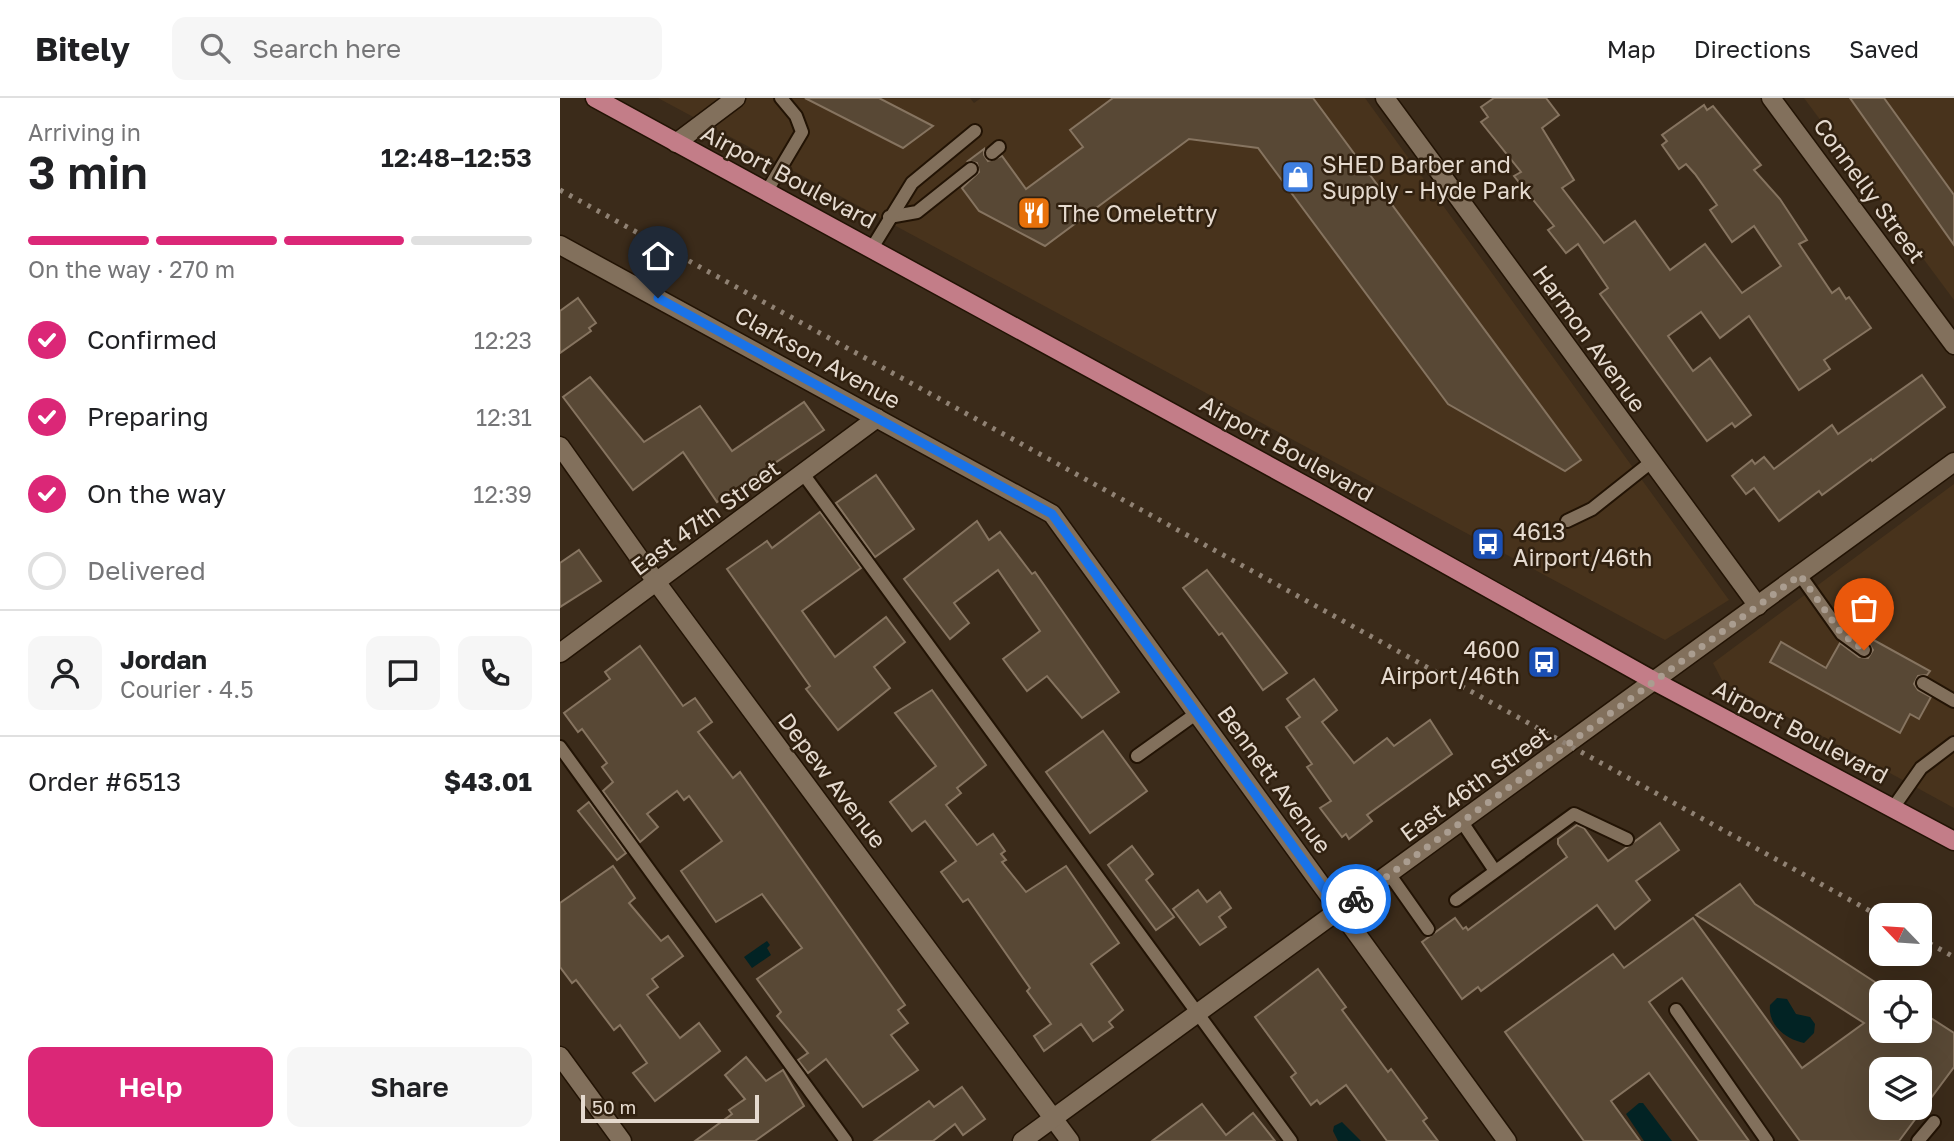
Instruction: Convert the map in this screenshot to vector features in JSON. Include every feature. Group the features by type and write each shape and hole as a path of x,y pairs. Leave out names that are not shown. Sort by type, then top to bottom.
{"main road":[{"name":"Airport Boulevard","path":"595,98 872,248 1656,682 1953,837"}],"street":[{"path":"676,143 736,98"},
{"name":"Harmon Avenue","path":"1385,98 1650,463 1758,606"},
{"name":"Connelly Street","path":"1771,98 1954,345"},
{"name":"Clarkson Avenue","path":"560,245 1052,514"},
{"name":"East 47th Street","path":"560,653 804,475 877,418"},
{"name":"Depew Avenue","path":"560,446 657,583 1070,1141"},
{"name":"East 46th Street","path":"1022,1141 1656,682 1954,462"},
{"name":"Bennett Avenue","path":"1052,514 1507,1141"},
{"path":"560,1056 622,1141"}],"lane":[{"path":"766,191 802,132 796,116 781,98"},
{"path":"872,248 912,183 975,131"},
{"path":"889,217 917,212 971,169"},
{"path":"1567,521 1592,509 1650,463"},
{"path":"804,475 1291,1141"},
{"path":"1800,575 1842,634 1864,650"},
{"path":"1923,683 1954,701"},
{"path":"1137,756 1197,713"},
{"path":"1893,808 1921,768 1954,743"},
{"path":"560,747 846,1141"},
{"path":"1455,900 1574,814 1627,839"},
{"path":"1462,822 1495,871"},
{"path":"1390,875 1428,929"},
{"path":"1676,1010 1767,1141"},
{"path":"1918,1141 1934,1122"}],"shaded area":[{"path":"658,98 970,98 974,103 981,98 1365,98 1729,600 1665,640"},
{"path":"1804,98 1954,98 1954,300"},
{"path":"1954,484 1954,808 1723,682 1713,663"}],"water":[{"path":"767,941 771,955 752,968 744,957"},
{"path":"1777,998 1787,999 1796,1014 1810,1017 1815,1024 1814,1033 1804,1043 1790,1038 1775,1025 1770,1005"},
{"path":"1639,1103 1643,1103 1672,1141 1644,1141 1626,1114"},
{"path":"1342,1122 1361,1141 1338,1141 1333,1131 1334,1126"}],"building":[{"path":"805,98 879,98 933,126 903,148"},
{"path":"1113,98 1313,98 1581,460 1565,471 1448,404 1258,148 1189,139 1045,246 979,211 962,188 979,172 977,163 968,161 984,149 988,161 1002,156 1026,189 1083,147 1070,130"},
{"path":"1494,98 1546,98 1559,115 1542,128 1574,180 1562,188 1604,243 1635,221 1670,270 1705,244 1742,293 1781,266 1754,226 1732,242 1710,210 1717,205 1695,174 1686,164 1679,169 1662,145 1667,141 1662,135 1704,105 1707,110 1713,106 1761,165 1754,170 1780,199 1807,240 1799,244 1832,293 1839,288 1846,299 1849,297 1871,328 1824,360 1830,369 1799,390 1749,316 1720,338 1701,312 1668,336 1693,371 1710,358 1751,415 1735,427 1732,423 1707,441 1600,294 1608,288 1578,244 1566,253 1548,230 1554,226 1514,176 1521,172 1481,122 1488,117 1481,107"},
{"path":"1850,98 1884,98 1954,195 1954,245"},
{"path":"578,298 596,323 589,328 591,331 560,353 560,311"},
{"path":"1922,375 1945,407 1872,461 1871,459 1822,495 1819,491 1779,521 1754,488 1746,494 1732,476 1752,460 1755,464 1764,457 1774,469 1832,425 1838,434"},
{"path":"590,377 644,442 700,406 732,451 804,402 824,430 717,502 683,452 633,490 563,397"},
{"path":"876,475 914,529 875,557 836,503"},
{"path":"820,512 861,568 802,611 835,657 886,617 905,642 874,667 890,688 838,730 806,689 810,686 727,569 767,541 772,548"},
{"path":"977,521 989,540 1000,532 1032,574 1035,572 1119,692 1082,718 1047,676 1027,691 1003,659 1040,631 998,570 954,603 969,623 950,639 904,579"},
{"path":"579,550 601,581 560,607 560,563"},
{"path":"1207,570 1287,673 1263,690 1222,633 1219,635 1183,588"},
{"path":"1870,638 1930,671 1927,675 1918,676 1914,684 1918,690 1931,697 1919,719 1910,714 1900,733 1770,662 1781,642 1826,668 1840,643 1859,657 1868,658 1873,650 1868,642"},
{"path":"640,646 683,706 695,698 712,722 698,732 733,778 740,772 905,1005 898,1010 908,1023 891,1035 918,1070 863,1107 826,1059 808,1073 798,1060 808,1053 777,1016 781,1012 757,979 802,948 762,894 716,922 681,871 722,841 689,796 684,800 677,791 647,814 658,827 640,842 603,791 613,782 602,767 607,763 582,729 578,732 564,713 610,679 605,672"},
{"path":"1314,679 1337,710 1322,722 1354,763 1387,738 1394,746 1430,720 1452,754 1367,815 1372,821 1349,839 1346,834 1342,837 1320,808 1331,801 1307,767 1312,764 1286,727 1300,717 1287,699"},
{"path":"932,690 986,765 957,788 961,793 946,805 977,845 993,834 1005,851 1001,854 1006,860 1002,862 1026,892 1066,866 1119,943 1091,964 1123,1010 1109,1022 1113,1027 1093,1041 1081,1024 1044,1051 1034,1036 1051,1024 1027,991 1030,988 968,899 963,902 941,872 956,861 925,821 912,831 890,802 936,766 895,713"},
{"path":"1103,731 1147,791 1090,833 1046,772"},
{"path":"589,802 626,853 617,860 578,811"},
{"path":"1660,823 1679,850 1636,881 1650,900 1615,929 1597,905 1481,991 1478,987 1462,999 1422,942 1455,918 1463,929 1466,927 1468,930 1567,857 1558,844 1558,839 1577,825 1584,828 1608,861"},
{"path":"1132,846 1153,874 1146,880 1174,917 1156,930 1108,865"},
{"path":"613,866 635,898 629,903 661,941 668,936 683,956 652,979 658,987 647,995 680,1038 699,1023 720,1051 655,1101 633,1073 647,1063 620,1025 614,1030 576,980 572,983 560,967 560,903"},
{"path":"1740,884 1755,904 1872,980 1869,980 1869,1043 1932,1043 1932,1019 1954,1033 1954,1067 1932,1097 1932,1057 1869,1057 1869,1120 1915,1120 1899,1141 1800,1141 1682,978 1649,1002 1749,1141 1699,1141 1649,1073 1611,1101 1640,1141 1584,1141 1505,1032 1613,954 1624,968 1693,918 1802,1068 1864,1023 1696,915"},
{"path":"1198,890 1207,902 1220,892 1231,908 1219,917 1226,927 1200,945 1173,909"},
{"path":"1318,969 1346,1007 1342,1010 1388,1072 1391,1069 1427,1118 1423,1121 1438,1141 1387,1141 1346,1085 1320,1104 1317,1100 1311,1105 1291,1077 1296,1073 1255,1017"},
{"path":"746,1057 766,1081 783,1070 804,1106 755,1141 695,1141 732,1114 729,1110 745,1099 725,1075"},
{"path":"962,1087 985,1119 963,1135 955,1124 933,1141 874,1141 929,1101 934,1107"},
{"path":"1202,1104 1226,1135 1253,1113 1275,1141 1152,1141"}],"railway":[{"path":"560,190 1869,910"},
{"path":"1932,945 1954,957"}],"way so far":[{"path":"1356,899 1800,575 1842,634 1864,650"}],"place":[{"name":"SHED Barber and Supply - Hyde Park","path":"1298,177"},
{"name":"The Omelettry","path":"1034,213"},
{"name":"4613 Airport/46th","path":"1488,544"},
{"name":"4600 Airport/46th","path":"1544,662"}],"route":[{"path":"658,298 1052,514 1340,911 1356,899"}]}
